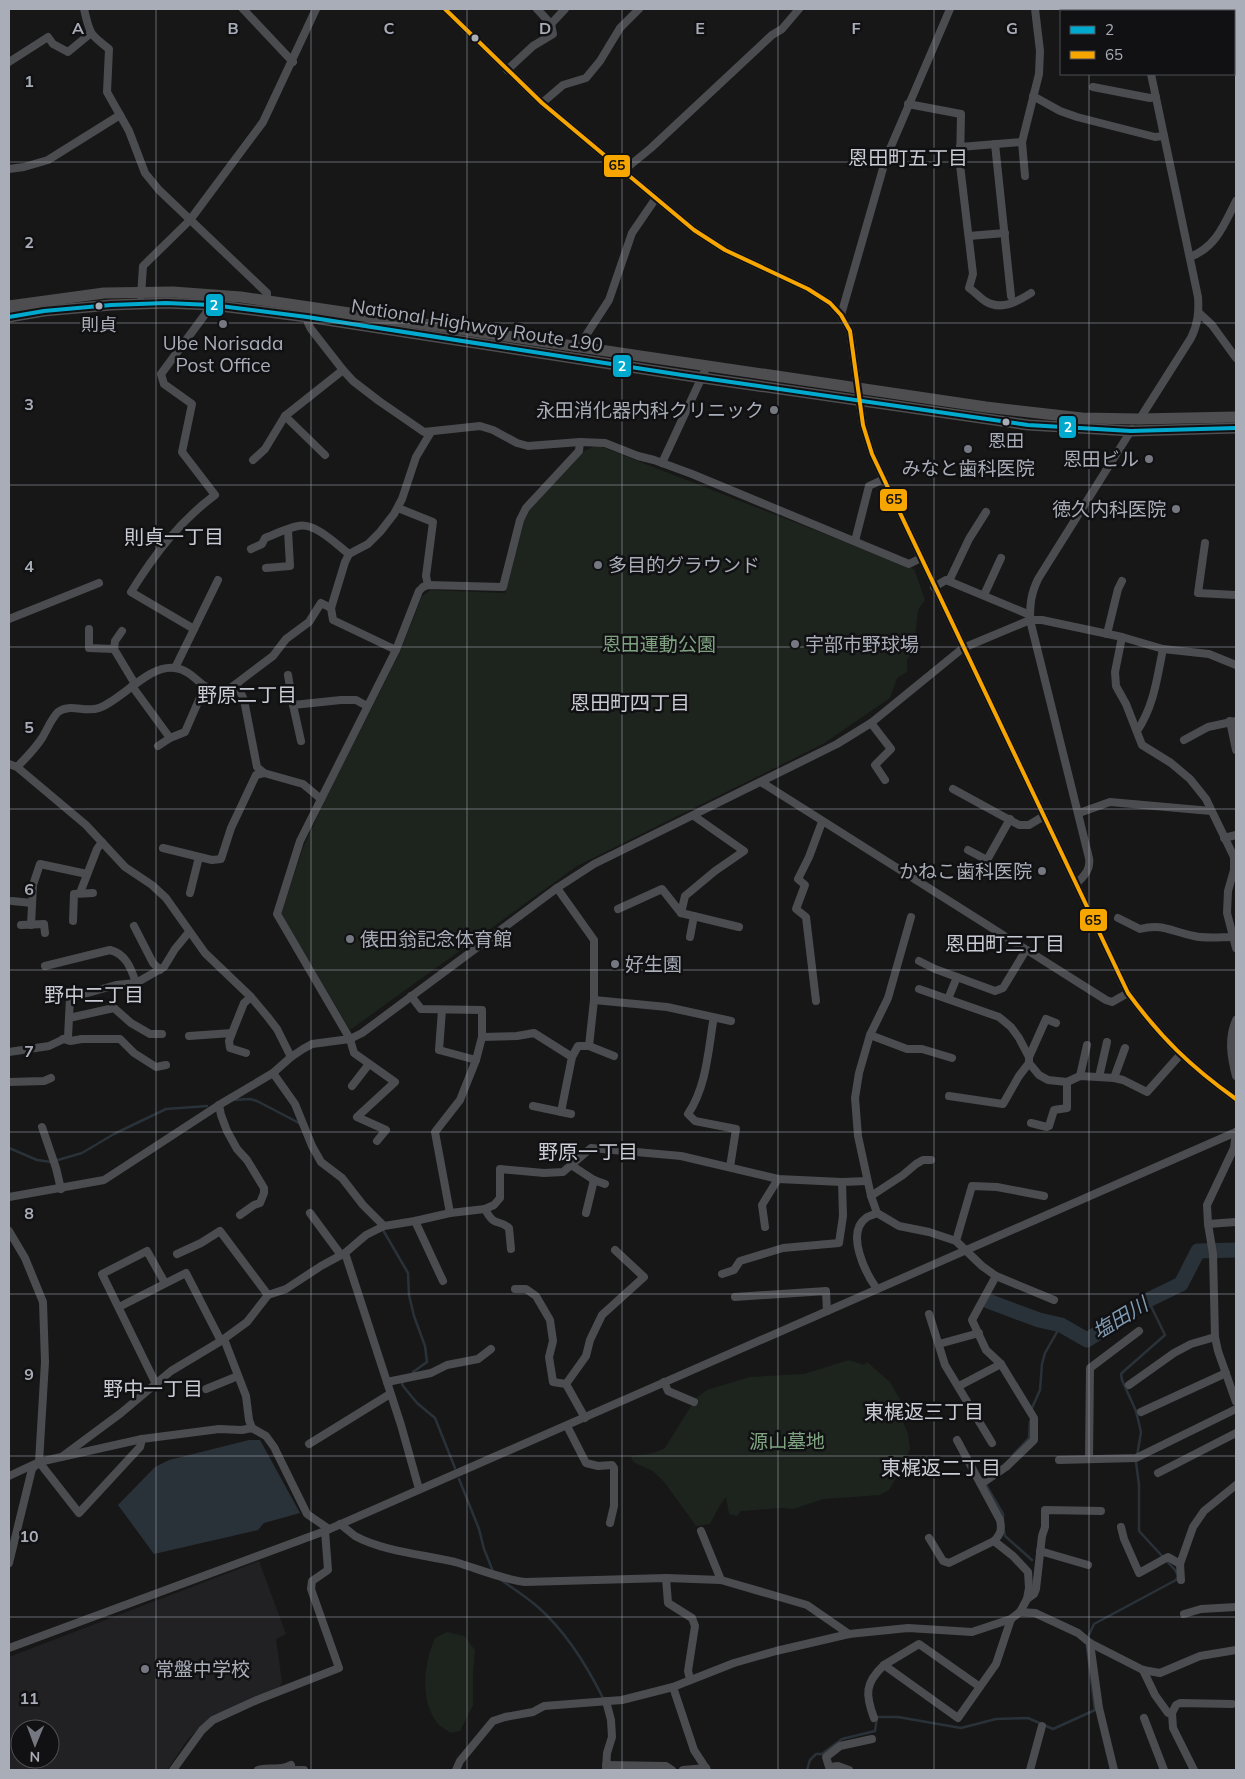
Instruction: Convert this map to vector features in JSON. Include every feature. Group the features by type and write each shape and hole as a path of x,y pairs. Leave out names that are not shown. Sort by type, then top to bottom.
{"highway":[{"name":"National Highway Route 190","path":"9,306 104,293 212,305 308,311 579,346 1046,415 1139,419 1236,416"},
{"name":"National Highway Route 190","path":"9,317 141,298 205,294 267,300 308,311 701,378 1028,425 1130,432 1236,428"}],"street":[{"path":"84,9 88,29 110,49 107,92 129,131 145,172 159,190 267,293 267,300"},
{"path":"243,9 292,62"},
{"path":"141,298 143,266 190,220 263,122 316,9"},
{"path":"445,9 542,103 622,171 710,240 726,250 822,297 841,316 850,331 868,445 1128,993 1145,1016 1180,1055 1236,1100"},
{"path":"507,70 533,46 553,34 551,24 537,9"},
{"path":"551,24 565,9"},
{"path":"542,103 563,85 586,78 600,61 620,28 639,9"},
{"path":"622,171 651,148 772,35 782,29 799,9"},
{"path":"841,316 886,158 950,9"},
{"path":"1025,176 1022,142 1039,74 1040,51 1035,9"},
{"path":"9,62 48,37 53,44 68,52 91,33"},
{"path":"1076,884 1088,871 1090,865 1079,813 1030,617 1031,594 1038,578 1191,338 1196,327 1199,313 1198,297 1151,75"},
{"path":"1093,87 1150,98 1156,97"},
{"path":"1033,96 1060,111 1077,117 1155,137 1164,136"},
{"path":"908,104 960,114 960,166 972,274 969,288 986,301 997,305 1008,305 1030,293"},
{"path":"9,169 48,160 120,114"},
{"path":"960,148 1022,142"},
{"path":"995,144 1011,296"},
{"path":"579,346 609,300 632,233 656,198"},
{"path":"1190,257 1203,252 1210,244 1236,202"},
{"path":"969,236 1005,233"},
{"path":"194,629 131,592 153,557 190,516 215,496 182,452 192,404 164,384 161,374 212,305"},
{"path":"308,311 308,323 311,329 343,370 379,402 424,432 480,426 528,446 580,442 605,443 662,463 909,564 920,558"},
{"path":"1199,313 1212,325 1236,358"},
{"path":"662,463 707,366"},
{"path":"253,460 265,449 285,416 343,370"},
{"path":"285,416 325,455"},
{"path":"396,650 333,620 331,608 344,562 349,554 368,544 380,532 398,508 416,457 431,432"},
{"path":"377,1141 386,1130 357,1117 395,1082 354,1053 350,1039 277,914 300,841 396,650 419,591 428,585 504,587 520,520 526,508 579,451 580,442"},
{"path":"855,541 869,486 884,480"},
{"path":"398,508 433,522 426,576 428,585"},
{"path":"949,581 969,539 986,512"},
{"path":"251,549 262,544 265,538 300,525 316,529 349,554"},
{"path":"266,568 290,566 288,530"},
{"path":"1205,543 1198,593 1236,595"},
{"path":"984,595 1001,558"},
{"path":"175,668 218,580"},
{"path":"934,587 946,580 984,595 1030,617 1122,637 1163,649 1209,654 1236,666"},
{"path":"1107,634 1118,588 1122,580"},
{"path":"9,619 99,583"},
{"path":"17,767 41,740 57,713 63,709 97,709 113,702 134,685 155,672 175,668 196,678 210,691 216,694 224,693 273,656 286,640 309,622 321,603 331,608"},
{"path":"9,1197 104,1180 273,1073 291,1057 312,1044 350,1039 362,1033 557,888 594,864 837,744 871,723 963,648 1030,617"},
{"path":"89,629 89,648 114,649"},
{"path":"122,631 115,642 114,649 134,685 170,738"},
{"path":"1122,637 1115,672 1116,686 1126,704 1142,745 1171,763 1190,779 1206,799 1234,857 1234,870 1228,890 1233,938 1236,948"},
{"path":"1137,731 1150,707 1163,649"},
{"path":"288,675 301,741"},
{"path":"237,684 244,700 257,766 264,773 303,784 321,798"},
{"path":"158,746 170,738 185,732 205,686"},
{"path":"293,704 356,700 367,706"},
{"path":"1184,740 1208,727 1233,721 1236,750"},
{"path":"871,723 890,749 875,765 885,780"},
{"path":"9,764 17,767 86,826 125,867 152,885 166,898 205,953 251,998 277,1029 291,1057"},
{"path":"164,848 212,860 221,859 231,828 256,775 264,773"},
{"path":"761,782 1026,950 1112,1002 1128,993"},
{"path":"952,789 1019,825 1030,825 1044,816"},
{"path":"1079,813 1110,802 1211,811"},
{"path":"681,913 685,896 744,851 694,816"},
{"path":"968,850 987,860 1010,819"},
{"path":"816,1001 806,916 796,909 804,884 798,879 809,857 822,822"},
{"path":"1224,838 1236,835"},
{"path":"80,893 97,849 102,842"},
{"path":"190,893 199,857"},
{"path":"31,925 33,885 40,864 87,874"},
{"path":"557,888 594,940 594,1000 589,1046"},
{"path":"618,909 662,889 681,913 739,927"},
{"path":"74,921 74,894 93,893"},
{"path":"12,901 32,903"},
{"path":"690,937 694,916"},
{"path":"910,917 888,998 870,1035 859,1073 855,1098 858,1136 870,1196 877,1214 899,1226 929,1232 956,1241 982,1266 996,1276 1054,1300"},
{"path":"1118,918 1140,928 1156,926 1194,936 1233,938"},
{"path":"21,925 44,924 45,933"},
{"path":"134,926 160,970"},
{"path":"9,1052 49,1046 68,1037 70,998 116,985 136,983 160,970 189,932"},
{"path":"45,966 110,950 126,960 136,983"},
{"path":"919,961 935,969 995,991 1003,988 1026,950"},
{"path":"948,999 957,977"},
{"path":"919,989 999,1017 1019,1038 1029,1060 1039,1075 1048,1080 1068,1082 1080,1076 1114,1078 1123,1080 1146,1092 1180,1055"},
{"path":"411,996 421,1009 482,1010 482,1037 476,1060 460,1100 435,1132 450,1213"},
{"path":"246,1053 230,1048 229,1041 244,1003 251,998"},
{"path":"594,1000 667,1007 731,1021"},
{"path":"69,1018 114,1008 131,1023 150,1034 162,1034"},
{"path":"442,1010 439,1050 476,1060"},
{"path":"949,1096 1002,1104 1029,1060 1046,1019 1056,1023"},
{"path":"1236,1020 1231,1049 1236,1076"},
{"path":"713,1022 702,1083 695,1104 688,1114 695,1122 736,1130 730,1167"},
{"path":"189,1036 232,1033"},
{"path":"482,1037 517,1036 534,1033 572,1057"},
{"path":"870,1035 907,1049 922,1049 952,1058"},
{"path":"63,1039 70,1041 82,1039 120,1039 134,1053 156,1067 166,1065"},
{"path":"1099,1077 1107,1042"},
{"path":"1080,1076 1087,1045"},
{"path":"561,1112 572,1057 578,1046 589,1046 614,1056"},
{"path":"1114,1078 1125,1048"},
{"path":"352,1086 369,1064"},
{"path":"273,1073 295,1104 312,1146 321,1162 342,1178 363,1205 384,1226"},
{"path":"9,1082 47,1083"},
{"path":"1031,1122 1046,1127 1049,1126 1054,1110 1067,1108 1068,1082"},
{"path":"219,1106 227,1131 264,1188 260,1203 240,1215"},
{"path":"533,1106 571,1114"},
{"path":"41,1131 56,1168 61,1188"},
{"path":"1236,1132 1234,1148 1207,1205 1213,1252 1215,1337 1236,1402"},
{"path":"9,1648 327,1530 1236,1132"},
{"path":"63,1456 171,1371 223,1340 247,1322 268,1295 286,1289 343,1254 366,1235 384,1226 494,1205 500,1198 500,1169 544,1174 563,1172 591,1148 681,1156 778,1179 842,1182 867,1181"},
{"path":"870,1196 903,1175 916,1164 923,1160 931,1160"},
{"path":"571,1166 594,1180 605,1184"},
{"path":"765,1227 762,1205 778,1179"},
{"path":"586,1214 594,1180"},
{"path":"722,1274 734,1270 740,1261 783,1248 840,1246 843,1216 842,1182"},
{"path":"956,1241 972,1186 996,1187 1024,1196 1044,1196"},
{"path":"260,1203 265,1210"},
{"path":"485,1208 491,1220 509,1228 511,1248"},
{"path":"310,1213 343,1254 390,1394 419,1490"},
{"path":"877,1214 866,1218 857,1229 863,1264 867,1275 877,1289"},
{"path":"415,1221 443,1281"},
{"path":"1208,1224 1236,1222"},
{"path":"9,1231 24,1258 43,1302 45,1362 39,1462 78,1513 140,1447 142,1439"},
{"path":"177,1254 201,1243 220,1231 268,1295"},
{"path":"566,1384 586,1356 590,1340 602,1315 644,1277 615,1250"},
{"path":"156,1384 102,1274 147,1251 165,1283"},
{"path":"118,1307 186,1273 223,1340 246,1396 252,1428 266,1436 274,1447 307,1514 327,1530 328,1570 312,1581 311,1590 339,1668 212,1720 202,1730 173,1770"},
{"path":"981,1484 1006,1467 1034,1440 1034,1418 1001,1364 986,1350 972,1320 996,1276"},
{"path":"515,1289 526,1289 536,1296 550,1320 553,1341 549,1357 553,1382 566,1384"},
{"path":"734,1297 826,1291 827,1311"},
{"path":"929,1314 945,1365 992,1443"},
{"path":"1089,1459 1090,1368 1139,1331"},
{"path":"939,1344 978,1333"},
{"path":"1128,1385 1174,1353 1191,1344 1215,1337"},
{"path":"386,1382 431,1373 447,1366 478,1359 492,1349"},
{"path":"959,1386 1001,1364"},
{"path":"1140,1412 1226,1373"},
{"path":"206,1389 238,1376"},
{"path":"664,1382 668,1391 685,1400 694,1402"},
{"path":"566,1384 584,1418"},
{"path":"309,1444 390,1394"},
{"path":"1059,1460 1136,1458 1236,1409"},
{"path":"567,1426 586,1463 598,1466 612,1465 614,1468 614,1506 610,1524"},
{"path":"9,1476 39,1462 142,1439 219,1429 242,1430 252,1428"},
{"path":"1158,1473 1236,1433"},
{"path":"929,1538 943,1560 949,1563 994,1541 1000,1536 1002,1527 1000,1520 957,1440"},
{"path":"9,1563 32,1469 39,1462"},
{"path":"1181,1580 1180,1564 1193,1527 1204,1511 1236,1485"},
{"path":"1027,1599 1034,1594 1036,1589 1042,1536 1045,1527 1045,1510 1101,1511"},
{"path":"340,1524 356,1536 388,1548 455,1562 508,1580 525,1582 666,1578 721,1580 807,1605 850,1634"},
{"path":"1121,1527 1139,1574 1168,1557 1180,1564"},
{"path":"701,1530 721,1580"},
{"path":"456,1770 460,1761 493,1721 505,1716 533,1712 544,1706 622,1700 673,1687 742,1660 850,1634 908,1628 972,1632 1011,1619 1020,1612 1027,1599 1029,1588 1028,1572 1013,1556 994,1541"},
{"path":"1040,1551 1088,1565"},
{"path":"666,1578 668,1603 692,1618 695,1626 688,1671 690,1679"},
{"path":"1184,1614 1201,1609 1236,1608"},
{"path":"1020,1612 1035,1613 1078,1633 1090,1643 1143,1670 1160,1672 1200,1656 1236,1650"},
{"path":"884,1665 958,1718 996,1664 1011,1619"},
{"path":"1090,1643 1099,1708 1114,1770"},
{"path":"874,1718 869,1702 868,1688 870,1680 884,1665 919,1644 980,1688"},
{"path":"1143,1670 1155,1695 1168,1713 1172,1713"},
{"path":"673,1687 694,1750 706,1769 683,1770"},
{"path":"606,1701 611,1720 612,1736 607,1752 606,1768 666,1766 672,1770"},
{"path":"1194,1770 1173,1728 1172,1713 1176,1705 1180,1703 1232,1704"},
{"path":"1144,1718 1164,1770"},
{"path":"1030,1770 1042,1726"},
{"path":"849,1770 838,1766 830,1769 826,1757 840,1746 872,1739"},
{"path":"258,1770 279,1770 291,1765 292,1770"},
{"path":"297,1770 304,1770"}],"shaded area":[{"path":"249,1440 260,1440 300,1513 264,1523 258,1530 154,1554 118,1505 155,1467 169,1460"},
{"name":"常盤中学校","path":"259,1561 286,1634 276,1639 282,1682 278,1690 211,1716 188,1739 167,1770 9,1770 9,1657"}],"green space":[{"name":"恩田運動公園","path":"597,445 914,569 925,600 918,610 914,646 907,661 907,672 897,678 890,698 823,744 577,866 350,1030 281,914 303,848 325,800 400,652 422,596 431,590 505,593 523,522 530,509 584,451"},
{"name":"源山墓地","path":"849,1360 864,1365 867,1362 890,1382 902,1403 897,1406 908,1434 910,1449 889,1490 880,1495 823,1499 793,1509 741,1511 737,1516 729,1514 726,1497 710,1524 696,1526 665,1483 653,1471 633,1462 631,1456 644,1455 665,1448 696,1398 707,1390 750,1377 804,1374"},
{"path":"447,1632 464,1636 475,1650 473,1705 460,1731 451,1733 438,1724 432,1714 428,1704 425,1682 428,1659 435,1638"}],"waterway":[{"path":"233,1100 250,1099 257,1101 301,1124"},
{"path":"58,1160 82,1153 114,1134 166,1109 207,1106"},
{"path":"9,1148 37,1160 51,1162"},
{"path":"383,1230 408,1273 409,1295 414,1316 425,1346 427,1362 413,1372"},
{"name":"塩田川","path":"988,1301 1039,1320 1061,1325 1087,1340 1148,1300 1181,1284 1198,1251 1236,1250"},
{"path":"807,1770 810,1760 816,1754 822,1754 842,1739 875,1731 877,1717 898,1717 961,1728 996,1719 1028,1718 1053,1729 1095,1710 1087,1647 1088,1637 1094,1624 1176,1580 1178,1576 1175,1570 1139,1531 1139,1485 1136,1462 1141,1432 1136,1411 1121,1374 1165,1335 1148,1300"},
{"path":"1032,1408 1040,1390 1045,1353 1061,1325"},
{"path":"402,1383 417,1403 435,1418 455,1468"},
{"path":"1013,1455 1029,1438 1030,1421"},
{"path":"986,1476 982,1478 1003,1514 1003,1518"},
{"path":"459,1479 479,1529 492,1569"},
{"path":"1004,1531 1005,1536 1032,1560"},
{"path":"501,1580 549,1617 583,1662 603,1698"}],"transit line":[{"name":"65","path":"445,9 542,103 694,230 725,250 808,289 830,303 841,315 850,331 863,425 872,454 1128,993 1152,1024 1177,1051 1236,1099"},
{"name":"2","path":"9,317 44,311 111,305 166,303 212,305 307,317 682,375 1028,425 1131,431 1236,428"}],"place":[{"name":"則貞","path":"99,306"},
{"name":"Ube Norisada Post Office","path":"223,324"},
{"name":"永田消化器内科クリニック","path":"774,410"},
{"name":"恩田","path":"1006,422"},
{"name":"みなと歯科医院","path":"968,449"},
{"name":"恩田ビル","path":"1149,459"},
{"name":"徳久内科医院","path":"1176,509"},
{"name":"多目的グラウンド","path":"598,565"},
{"name":"宇部市野球場","path":"795,644"},
{"name":"かねこ歯科医院","path":"1042,871"},
{"name":"俵田翁記念体育館","path":"350,939"},
{"name":"好生園","path":"615,964"},
{"name":"常盤中学校","path":"145,1669"}],"district":[{"name":"恩田町五丁目","path":"908,158"},
{"name":"則貞一丁目","path":"174,537"},
{"name":"野原二丁目","path":"247,695"},
{"name":"恩田町四丁目","path":"630,703"},
{"name":"恩田町三丁目","path":"1005,944"},
{"name":"野中二丁目","path":"94,995"},
{"name":"野原一丁目","path":"588,1152"},
{"name":"野中一丁目","path":"153,1389"},
{"name":"東梶返三丁目","path":"924,1412"},
{"name":"東梶返二丁目","path":"941,1468"}]}
